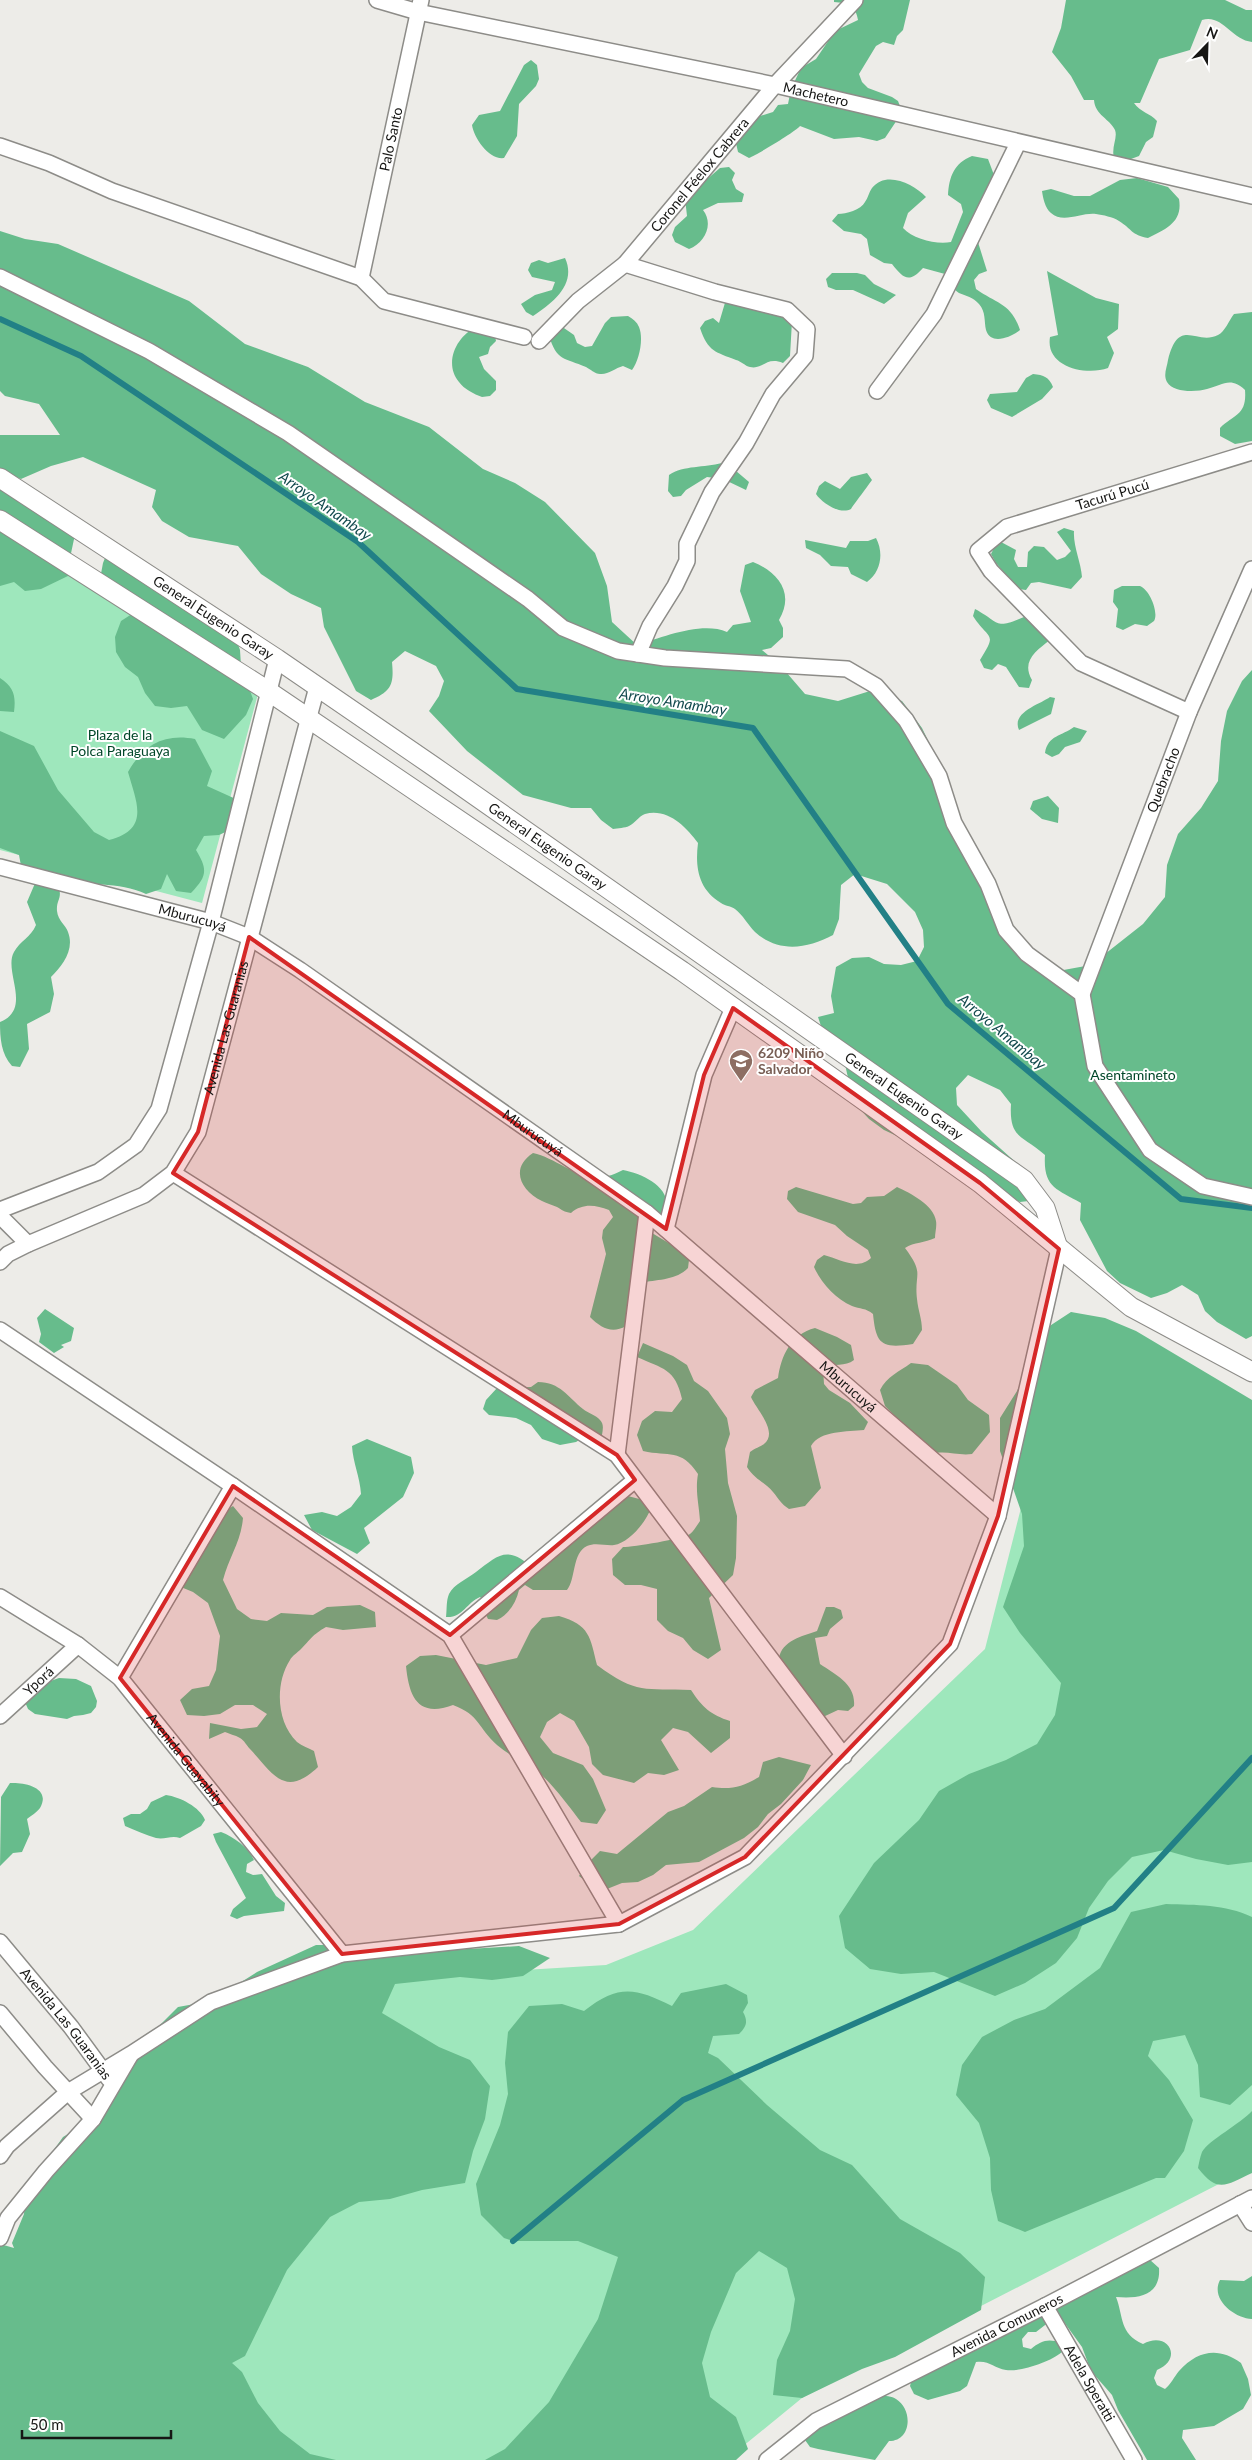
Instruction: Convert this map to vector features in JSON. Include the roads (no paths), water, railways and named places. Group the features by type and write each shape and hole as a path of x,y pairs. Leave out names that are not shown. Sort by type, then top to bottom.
{"street":[{"name":"Machetero","path":"376,0 420,6 775,85 1252,196"},
{"name":"Coronel Féelox Cabrera","path":"361,278 384,301 531,339 625,264 775,85 855,0"},
{"name":"Palo Santo","path":"361,278 420,6"},
{"path":"877,390 934,314 1018,143"},
{"path":"0,146 49,163 112,191 361,278"},
{"path":"625,264 715,292 787,310 807,329 805,356 773,394 746,443 712,492 687,544 687,561 675,586 650,626 638,654"},
{"path":"0,277 149,351 288,433 528,599 563,628 618,651 665,658 847,669 876,686 906,720 939,776 954,823 988,884 1006,930 1027,954 1082,994 1095,1066 1150,1150 1203,1186 1252,1197"},
{"name":"Tacurú Pucú","path":"1189,712 1081,663 991,571 978,551 1007,527 1252,452"},
{"name":"General Eugenio Garay","path":"0,478 277,659 1024,1180 1045,1208 1059,1249"},
{"name":"General Eugenio Garay","path":"0,520 309,718 733,1008 980,1183 1131,1307 1252,1372"},
{"name":"Quebracho","path":"1082,994 1189,712 1252,569"},
{"path":"0,1210 98,1172 136,1145 159,1109 211,922 277,659"},
{"name":"Avenida Las Guaranias","path":"0,1262 8,1254 28,1244 144,1195 174,1173 198,1132 317,687"},
{"name":"Mburucuyá","path":"0,867 211,922 249,938 300,970 647,1213 998,1516"},
{"path":"666,1229 704,1075 733,1008"},
{"path":"174,1173 617,1455 844,1756"},
{"path":"617,1455 647,1213"},
{"path":"0,1216 28,1244"},
{"path":"0,2156 7,2146 68,2092 211,2002 342,1954 619,1924 745,1857 950,1644 998,1516 1059,1249"},
{"path":"0,1330 234,1486 450,1635 619,1924"},
{"path":"450,1635 636,1480"},
{"path":"120,1678 234,1486"},
{"name":"Avenida Guayabity","path":"0,1597 78,1645 120,1678 342,1954"},
{"name":"Yporá","path":"0,1716 78,1645"},
{"name":"Avenida Las Guaranias","path":"0,1942 71,2027 113,2084"},
{"path":"0,2013 93,2119"},
{"path":"0,2238 8,2218 46,2171 93,2119 131,2054"},
{"path":"1246,2201 1252,2223"},
{"name":"Avenida Comuneros","path":"767,2460 816,2421 1045,2306 1246,2201"},
{"name":"Adela Speratti","path":"1045,2306 1134,2460"}],"waterway":[{"name":"Arroyo Amambay","path":"0,319 81,356 358,542 517,689 753,728 948,1004 1181,1199 1252,1208"},
{"path":"513,2241 683,2100 1114,1908 1252,1758"}],"place":[{"name":"6209 Niño Salvador","path":"741,1082"}],"park label":[{"name":"Plaza de la Polca Paraguaya","path":"120,744"},
{"name":"Asentamineto","path":"1133,1075"}]}
